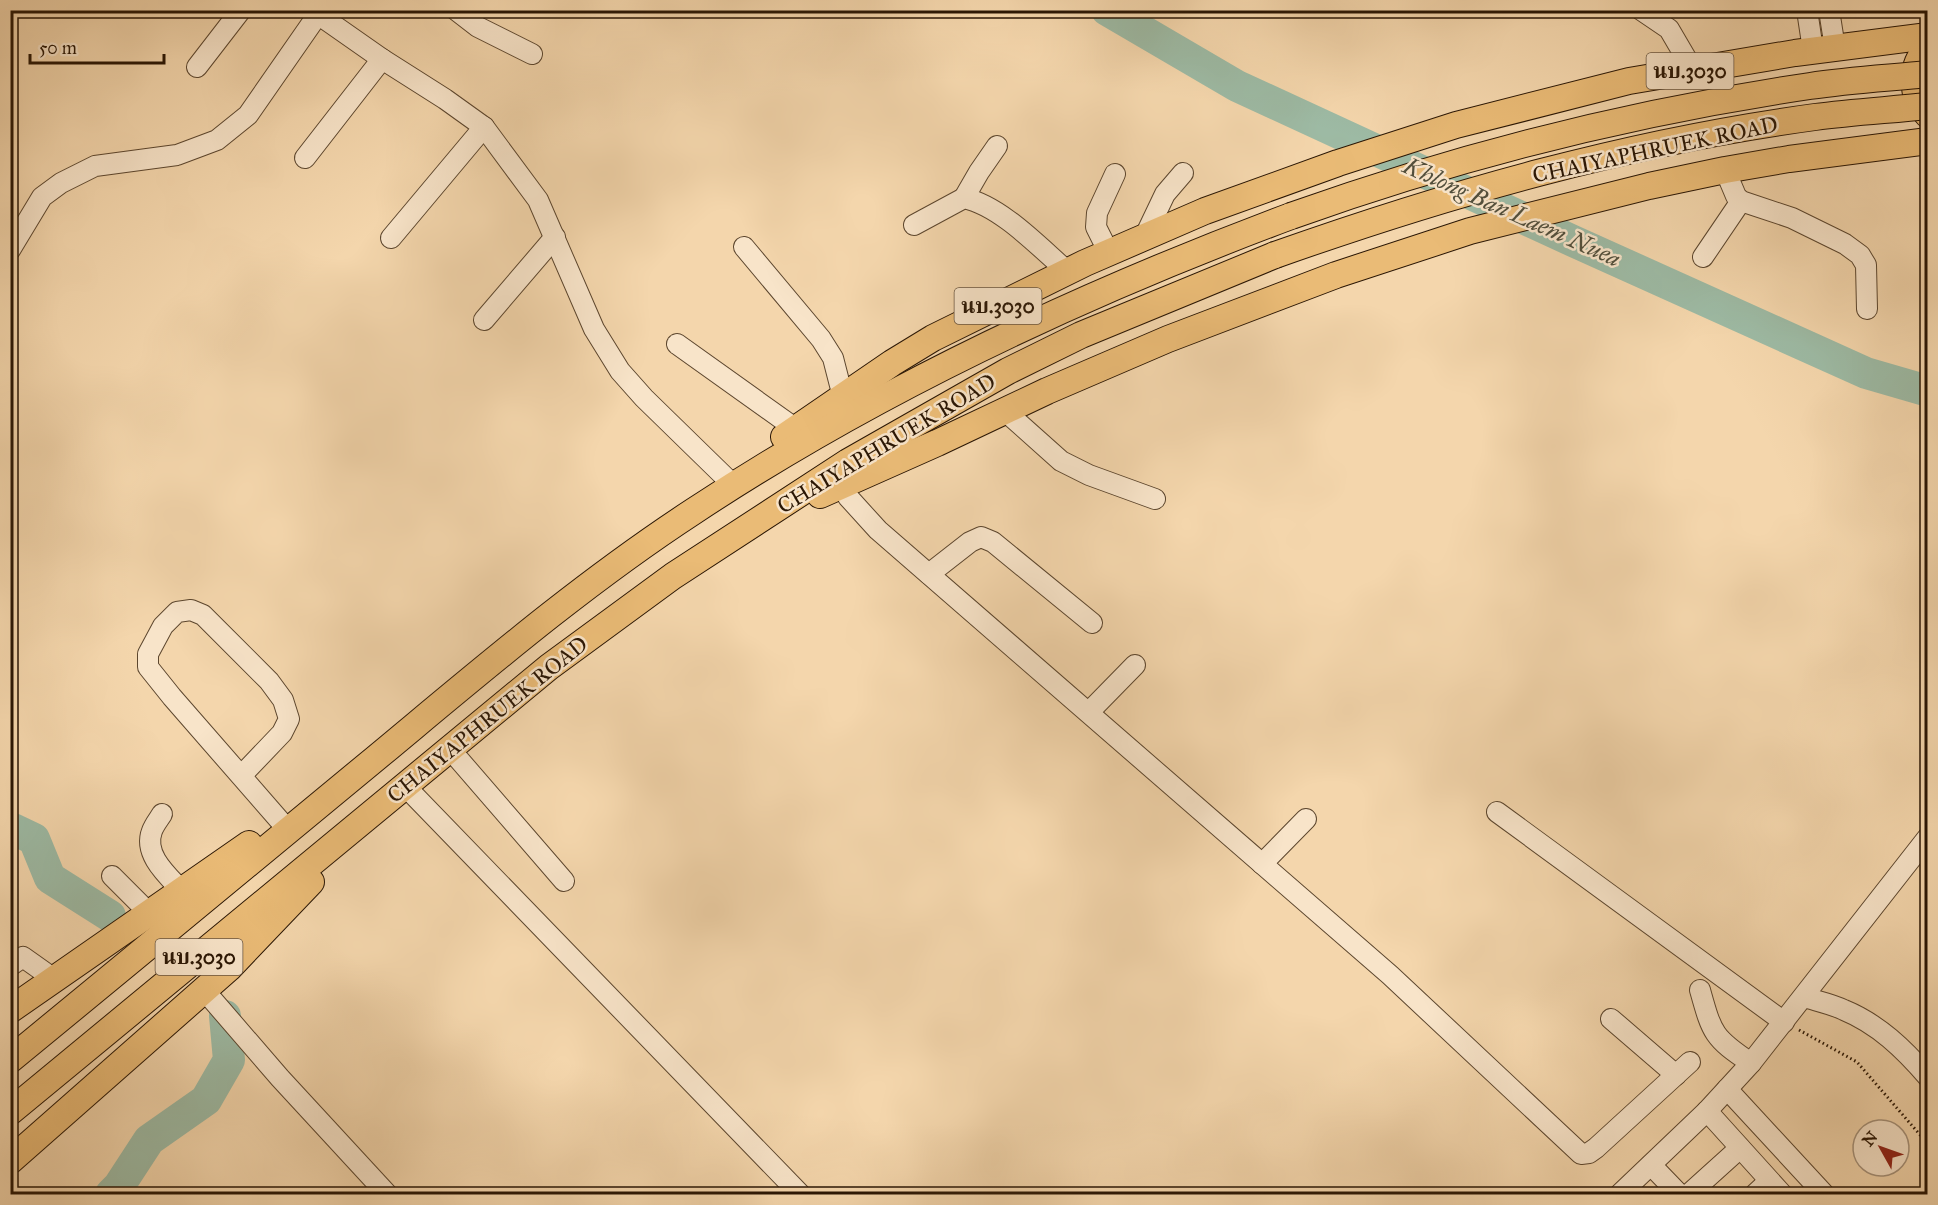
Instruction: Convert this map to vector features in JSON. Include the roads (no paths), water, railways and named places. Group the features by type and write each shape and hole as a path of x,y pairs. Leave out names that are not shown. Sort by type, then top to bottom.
{"main road":[{"name":"CHAIYAPHRUEK ROAD","path":"693,511 726,478 892,363 933,338 1068,272 1205,211 1338,163 1456,125 1629,81 1824,49 1928,36"},
{"path":"1928,48 1917,64 1914,83 1916,97 1928,115"},
{"name":"CHAIYAPHRUEK ROAD","path":"10,1060 553,613 693,511 812,438 971,351 1137,276 1291,216 1476,156 1657,113 1811,86 1928,74"},
{"name":"CHAIYAPHRUEK ROAD","path":"10,1112 449,748 614,618 756,521 849,462 1008,371 1082,335 1275,255 1428,203 1666,143 1815,117 1928,106"},
{"name":"CHAIYAPHRUEK ROAD","path":"756,521 843,486 1047,390 1168,339 1336,275 1470,231 1649,186 1725,170 1789,159 1928,141"},
{"path":"10,1010 280,822 361,771"},
{"path":"10,1161 229,968 396,794"}],"street":[{"path":"197,67 242,10"},
{"path":"456,10 478,27 532,54"},
{"path":"1641,10 1669,28 1693,70"},
{"path":"1807,10 1824,49"},
{"path":"1824,49 1829,10"},
{"path":"10,250 42,197 61,183 94,166 177,155 217,140 248,115 317,12 382,59 484,127 538,201 594,329 620,371 644,398 726,478"},
{"path":"305,158 382,59"},
{"path":"391,238 484,127"},
{"path":"914,225 964,198 998,146"},
{"path":"1725,170 1741,201 1791,218 1845,244 1860,255 1866,265 1867,309"},
{"path":"1144,237 1165,194 1183,173"},
{"path":"1109,253 1096,226 1097,213 1115,174"},
{"path":"964,198 979,201 1007,221 1068,272"},
{"path":"1703,257 1741,201"},
{"path":"484,320 555,237"},
{"path":"744,248 821,339 832,358 843,397"},
{"path":"677,344 796,429"},
{"path":"1003,412 1060,461 1089,475 1155,499"},
{"path":"843,486 848,497 878,530 1390,975 1581,1154 1589,1153 1596,1148 1683,1068 1611,1019"},
{"path":"929,574 970,542 981,537 993,542 1092,623"},
{"path":"241,776 282,733 289,719 283,700 269,681 203,615 191,610 177,612 163,626 148,654 148,667 280,822"},
{"path":"1089,712 1135,665"},
{"path":"449,748 564,881"},
{"path":"396,794 800,1194"},
{"path":"1497,812 1784,1022"},
{"path":"162,814 151,832 151,852 181,890"},
{"path":"1262,864 1306,819"},
{"path":"1620,1194 1707,1111 1751,1063 1928,837"},
{"path":"112,876 148,912"},
{"path":"15,956 54,979"},
{"path":"204,990 280,1078 387,1194"},
{"path":"1700,990 1711,1028 1720,1040 1751,1063"},
{"path":"1804,997 1843,1009 1862,1018 1884,1033 1928,1077"},
{"path":"1727,1089 1824,1194"},
{"path":"1707,1111 1776,1188 1755,1194"},
{"path":"1689,1194 1740,1149"},
{"path":"1650,1165 1679,1194"}],"waterway":[{"name":"Khlong Ban Laem Nuea","path":"1107,10 1237,86 1866,373 1928,391"},
{"path":"10,830 13,829 34,839 50,878 110,916"},
{"path":"111,1194 119,1186 149,1140 206,1100 229,1060 225,1016"}]}
